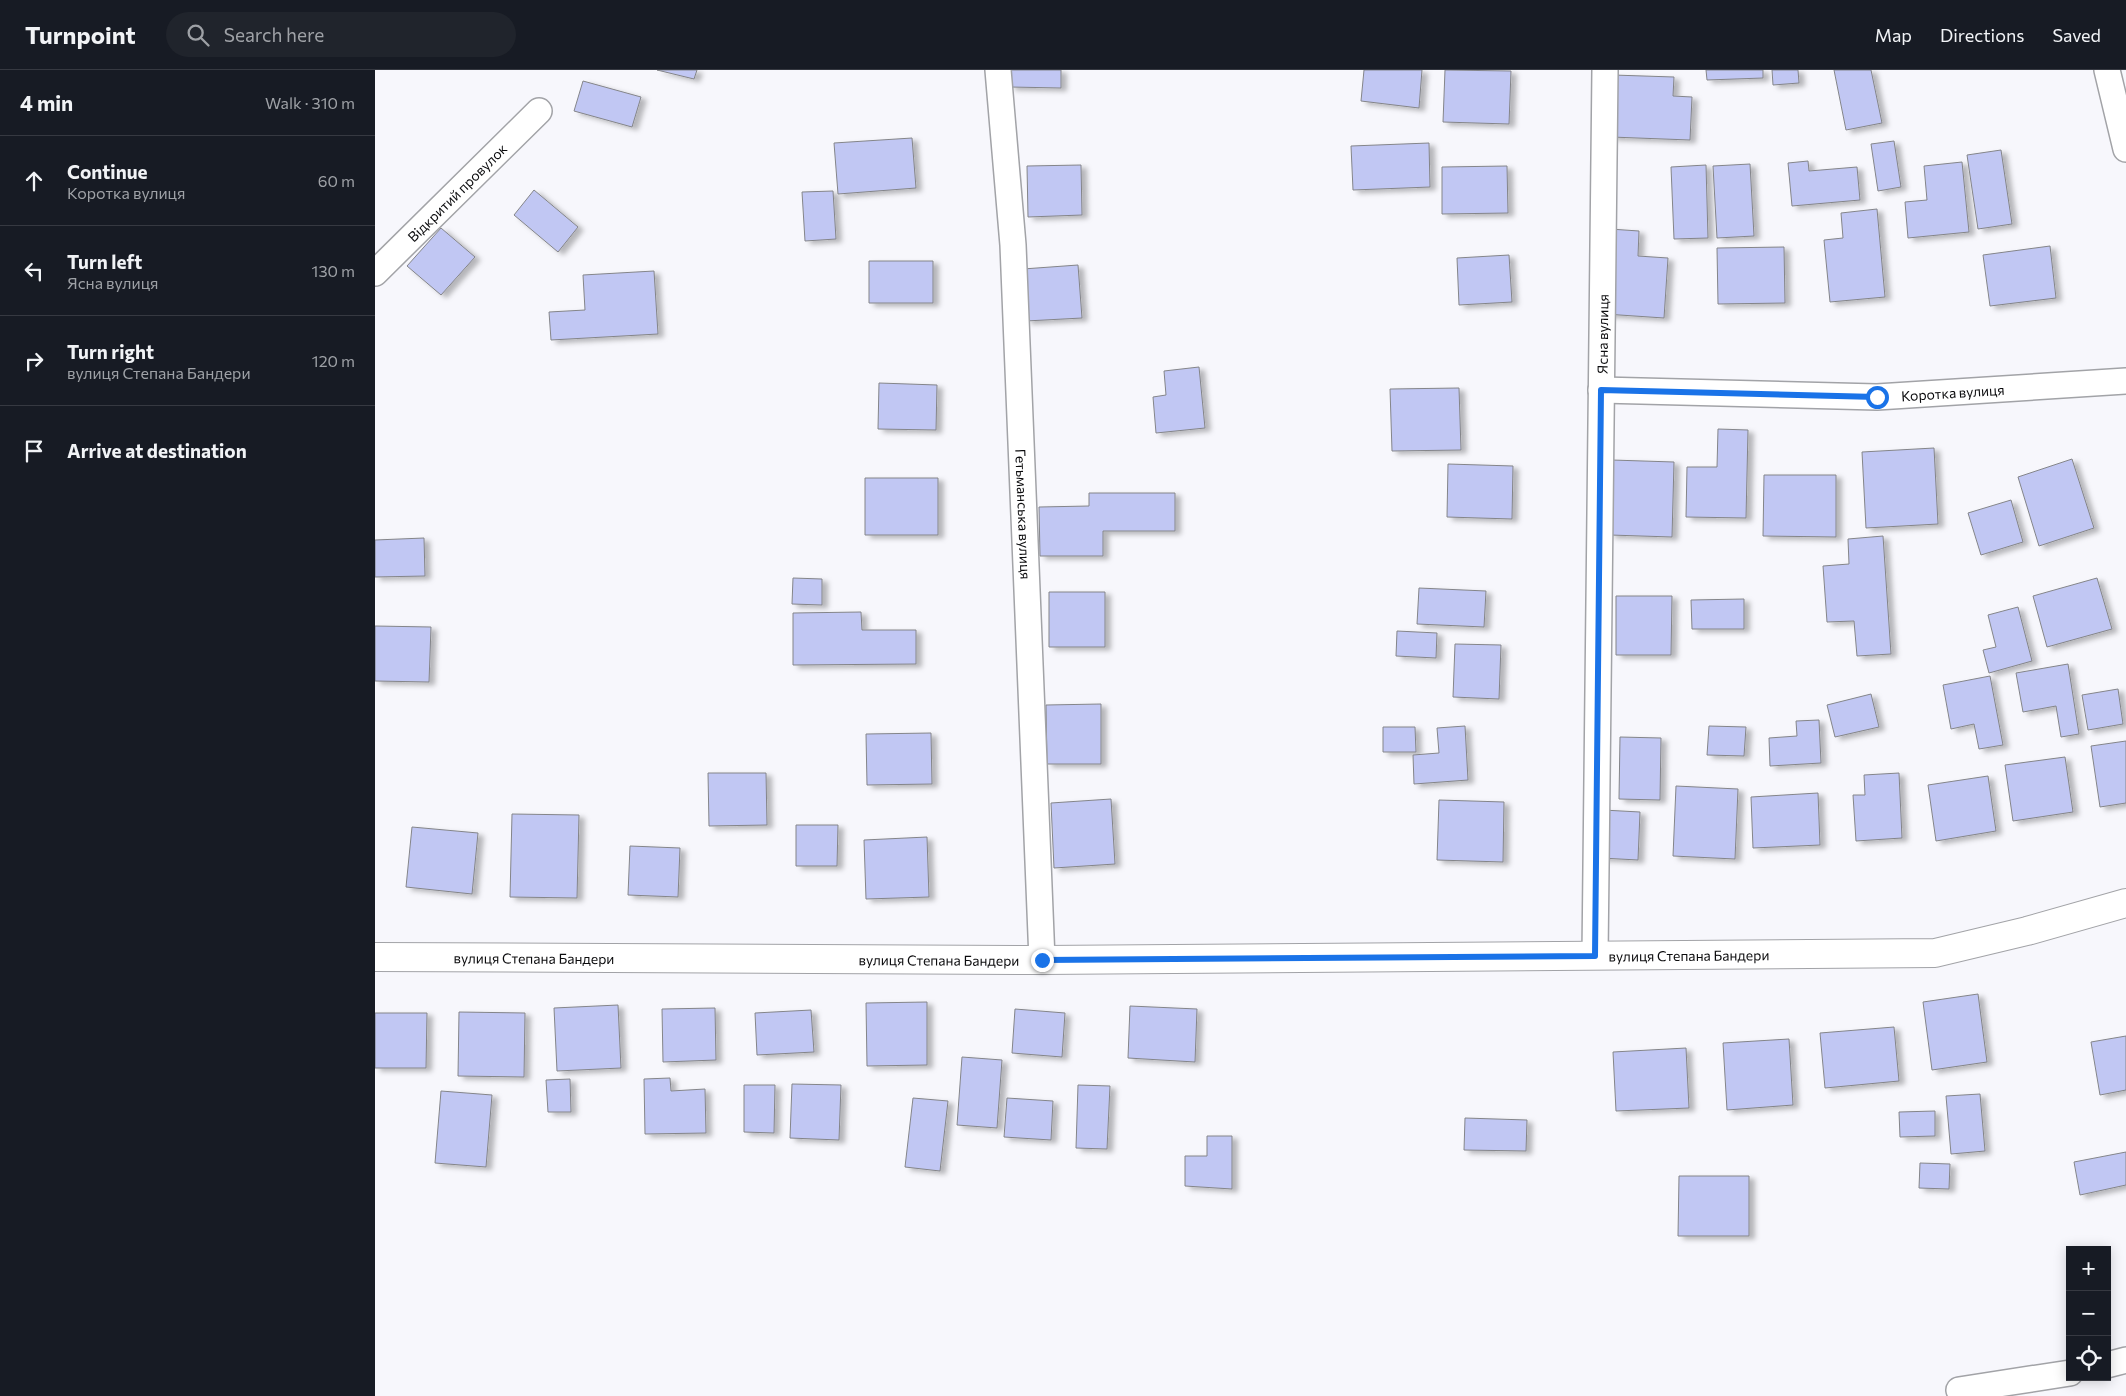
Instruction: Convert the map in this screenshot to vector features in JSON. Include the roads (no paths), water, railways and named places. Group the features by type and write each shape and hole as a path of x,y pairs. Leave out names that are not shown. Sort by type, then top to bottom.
{"street":[{"name":"Гетьманська вулиця","path":"998,70 1013,255 1042,960"},
{"name":"Ясна вулиця","path":"1595,956 1605,70"},
{"path":"2107,70 2126,149"},
{"name":"Відкритий провулок","path":"375,273 539,110"},
{"name":"Коротка вулиця","path":"1601,390 1877,397 2126,381"},
{"name":"вулиця Степана Бандери","path":"375,957 1042,960 1935,953 2027,931 2126,903"},
{"path":"2111,1364 2126,1360"},
{"path":"1959,1390 2066,1375"}]}
